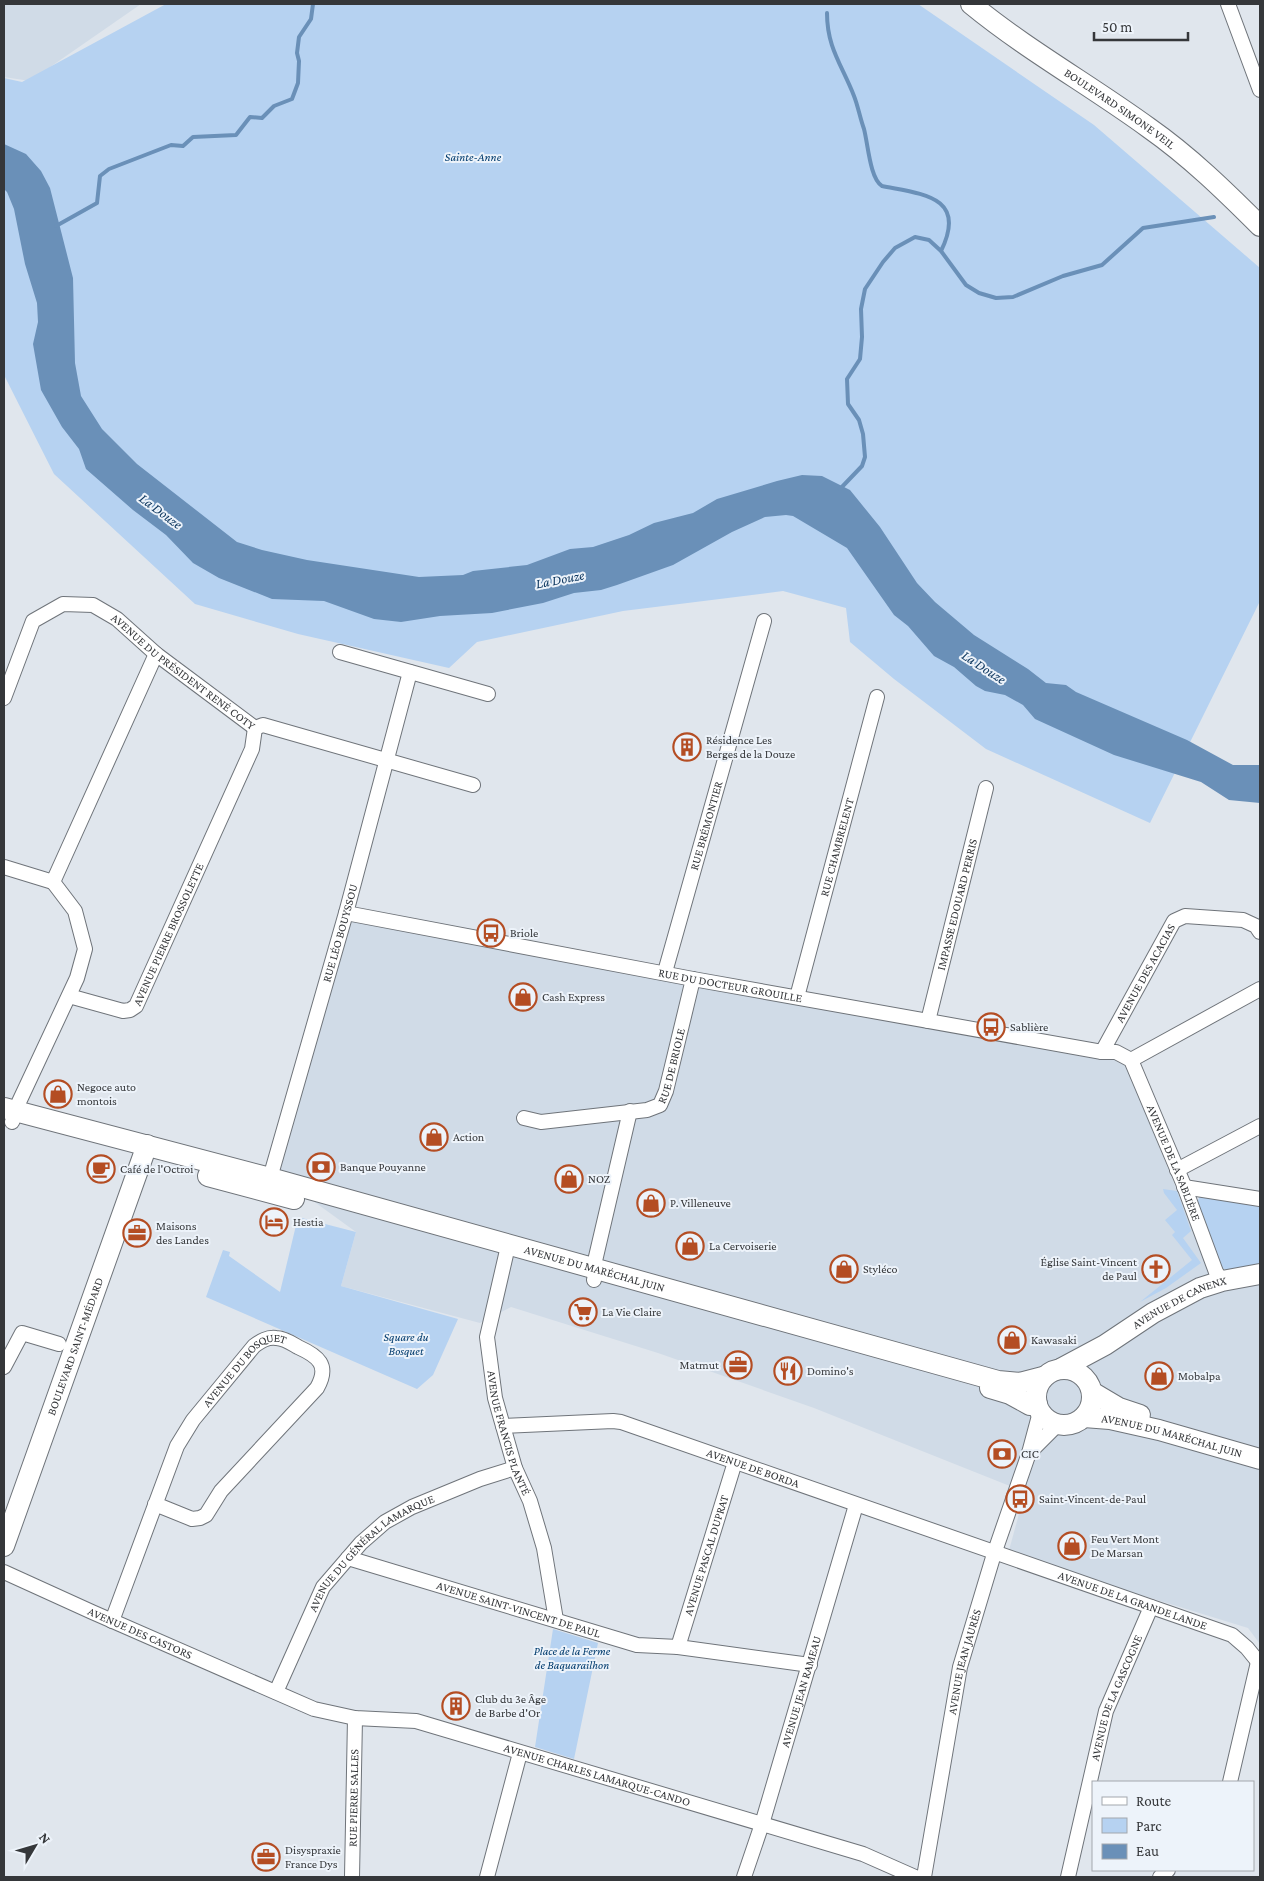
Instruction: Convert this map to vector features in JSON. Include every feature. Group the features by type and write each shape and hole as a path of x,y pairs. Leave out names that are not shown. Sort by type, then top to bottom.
{"main road":[{"name":"BOULEVARD SIMONE VEIL","path":"970,4 1035,53 1149,128 1198,167 1260,226"},
{"name":"AVENUE DU MARÉCHAL JUIN","path":"9,1115 595,1275 998,1381 1019,1383 1043,1377"},
{"name":"BOULEVARD SAINT-MÉDARD","path":"6,1532 145,1152"},
{"name":"AVENUE DE CANENX","path":"1062,1368 1106,1345 1153,1313 1200,1288 1222,1281 1260,1274"},
{"name":"AVENUE DU MARÉCHAL JUIN","path":"595,1275 1000,1390 1038,1408"},
{"name":"AVENUE DE CANENX","path":"1091,1388 1094,1366 1106,1345"},
{"path":"1062,1368 1081,1374 1091,1388 1091,1405 1084,1417 1068,1425 1051,1422 1038,1408 1036,1390 1043,1377 1050,1372 1062,1368"},
{"name":"AVENUE DU MARÉCHAL JUIN","path":"1091,1388 1106,1402 1126,1410 1260,1448"},
{"name":"AVENUE DU MARÉCHAL JUIN","path":"1084,1417 1110,1419 1159,1430 1260,1459"}],"street":[{"path":"1228,4 1260,90"},
{"name":"AVENUE DU PRÉSIDENT RENÉ COTY","path":"4,698 33,621 62,604 93,605 117,619 156,654 255,728 263,725 473,785"},
{"name":"RUE BRÉMONTIER","path":"665,972 764,622"},
{"path":"340,652 488,694"},
{"path":"53,882 156,654"},
{"name":"RUE LÉO BOUYSSOU","path":"268,1185 346,912 410,672"},
{"name":"RUE CHAMBRELENT","path":"797,997 877,697"},
{"name":"AVENUE PIERRE BROSSOLETTE","path":"69,996 123,1011 130,1010 136,1006 252,749 255,728"},
{"name":"IMPASSE EDOUARD PERRIS","path":"928,1021 986,788"},
{"path":"4,867 53,882 75,911 85,949 77,978 69,996 19,1102 9,1115"},
{"name":"RUE DU DOCTEUR GROUILLE","path":"346,912 665,972 693,979 1109,1052"},
{"name":"AVENUE DES ACACIAS","path":"1109,1052 1174,921 1184,916 1243,920 1256,926 1260,932"},
{"name":"RUE DE BRIOLE","path":"524,1118 541,1122 647,1110 660,1105 666,1091 693,979"},
{"path":"1109,1052 1131,1060 1260,989"},
{"name":"AVENUE DE LA SABLIÈRE","path":"1131,1060 1184,1187 1216,1272 1222,1281"},
{"path":"595,1275 594,1260 630,1112"},
{"path":"1177,1170 1260,1126"},
{"path":"1184,1187 1260,1199"},
{"name":"AVENUE FRANCIS PLANTÉ","path":"507,1251 487,1337 495,1398 515,1468 530,1502 544,1548 556,1620"},
{"path":"4,1367 22,1333 59,1344"},
{"name":"AVENUE DU BOSQUET","path":"112,1621 155,1504 177,1446 193,1420 254,1346 268,1338 282,1339 313,1354 318,1359 322,1371 317,1388 221,1491 206,1515 192,1519 155,1504"},
{"name":"AVENUE JEAN JAURÈS","path":"924,1877 960,1667 994,1554 1029,1453 1038,1408"},
{"name":"AVENUE DE BORDA","path":"503,1426 621,1422 994,1554"},
{"name":"AVENUE JEAN JAURÈS","path":"1029,1453 1058,1424"},
{"name":"AVENUE PASCAL DUPRAT","path":"678,1647 735,1462"},
{"name":"AVENUE DU GÉNÉRAL LAMARQUE","path":"276,1692 323,1587 361,1543 385,1522 412,1507 471,1482 515,1468"},
{"name":"AVENUE JEAN RAMEAU","path":"744,1877 810,1665 856,1505"},
{"name":"AVENUE DE LA GRANDE LANDE","path":"994,1554 1232,1635 1247,1648 1259,1663"},
{"name":"AVENUE SAINT-VINCENT DE PAUL","path":"348,1558 637,1645 678,1647 810,1665"},
{"name":"AVENUE DES CASTORS","path":"4,1572 276,1692"},
{"name":"AVENUE DE LA GASCOGNE","path":"1068,1877 1106,1711 1151,1607"},
{"path":"1230,1781 1259,1663"},
{"name":"AVENUE CHARLES LAMARQUE-CANDO","path":"276,1692 314,1709 355,1718 416,1722 863,1854 915,1877"},
{"name":"RUE PIERRE SALLES","path":"352,1877 355,1718"},
{"path":"487,1877 520,1753"}],"shaded area":[{"path":"4,4 141,4 30,81 4,77"},
{"path":"343,913 1123,1058 1213,1279 1260,1266 1260,1644 1248,1628 1008,1554 1025,1492 814,1408 658,1353 511,1307 480,1323 341,1286 356,1232 269,1169"}],"green space":[{"name":"Sainte-Anne","path":"166,4 918,4 1094,125 1260,268 1260,601 1150,823 986,749 894,679 850,642 846,608 783,591 623,611 477,642 449,668 298,634 195,604 54,474 4,375 4,78 22,82"},
{"path":"1163,1189 1177,1191 1191,1231 1183,1238 1201,1263 1166,1288 1140,1302 1192,1260 1172,1235 1175,1232 1165,1220 1177,1210"},
{"path":"1200,1196 1260,1207 1260,1263 1231,1272 1222,1268 1197,1202"},
{"name":"Square du Bosquet","path":"298,1217 356,1232 341,1286 458,1319 433,1375 417,1389 206,1297 223,1250 230,1252 229,1256 280,1292"},
{"name":"Place de la Ferme de Baquarailhon","path":"553,1629 598,1643 574,1759 535,1747"}],"water":[{"name":"La Douze","path":"4,144 26,154 41,171 50,188 73,278 75,363 81,396 102,429 137,464 237,542 262,550 307,560 419,577 463,575 473,571 527,565 570,549 593,547 629,535 654,523 693,513 717,499 802,475 822,476 850,490 880,527 917,583 935,602 974,635 1028,669 1046,683 1066,685 1076,692 1187,740 1233,765 1260,765 1260,803 1229,800 1201,782 1114,755 1035,719 1023,705 1005,695 985,691 976,686 954,667 934,656 908,626 894,615 847,548 793,516 765,517 732,532 673,565 617,585 601,590 574,593 543,603 492,613 440,616 401,622 374,619 324,601 272,599 219,578 193,563 166,535 133,510 86,469 79,449 62,427 41,390 33,344 38,322 37,303 25,264 14,209 4,189"}],"waterway":[{"path":"56,226 97,203 100,176 109,169 171,145 183,146 193,137 236,135 250,117 262,118 274,106 292,99 298,83 299,61 297,53 299,37 311,19 313,4"},
{"path":"827,13 832,46 855,100 875,176 882,186 925,196 937,201 945,208 949,219 948,233 941,251"},
{"path":"840,489 862,466 865,457 863,434 859,420 848,404 847,379 860,359 862,337 861,309 865,289 895,248 915,237 929,240 941,251 966,285 979,293 996,298 1013,297 1063,276 1102,265 1143,228 1214,217"}],"place":[{"name":"Résidence Les Berges de la Douze","path":"687,747"},
{"name":"Briole","path":"491,933"},
{"name":"Cash Express","path":"523,997"},
{"name":"Sablière","path":"991,1027"},
{"name":"Negoce auto montois","path":"58,1094"},
{"name":"Action","path":"434,1137"},
{"name":"Banque Pouyanne","path":"321,1167"},
{"name":"Café de l'Octroi","path":"101,1169"},
{"name":"NOZ","path":"569,1179"},
{"name":"P. Villeneuve","path":"651,1203"},
{"name":"Hestia","path":"274,1222"},
{"name":"Maisons des Landes","path":"137,1233"},
{"name":"La Cervoiserie","path":"690,1246"},
{"name":"Styléco","path":"844,1269"},
{"name":"Église Saint-Vincent de Paul","path":"1156,1269"},
{"name":"La Vie Claire","path":"583,1312"},
{"name":"Kawasaki","path":"1012,1340"},
{"name":"Matmut","path":"738,1365"},
{"name":"Domino's","path":"788,1371"},
{"name":"Mobalpa","path":"1159,1376"},
{"name":"CIC","path":"1002,1454"},
{"name":"Saint-Vincent-de-Paul","path":"1020,1499"},
{"name":"Feu Vert Mont De Marsan","path":"1072,1546"},
{"name":"Club du 3e Âge de Barbe d'Or","path":"456,1706"},
{"name":"Disyspraxie France Dys","path":"266,1857"}]}
